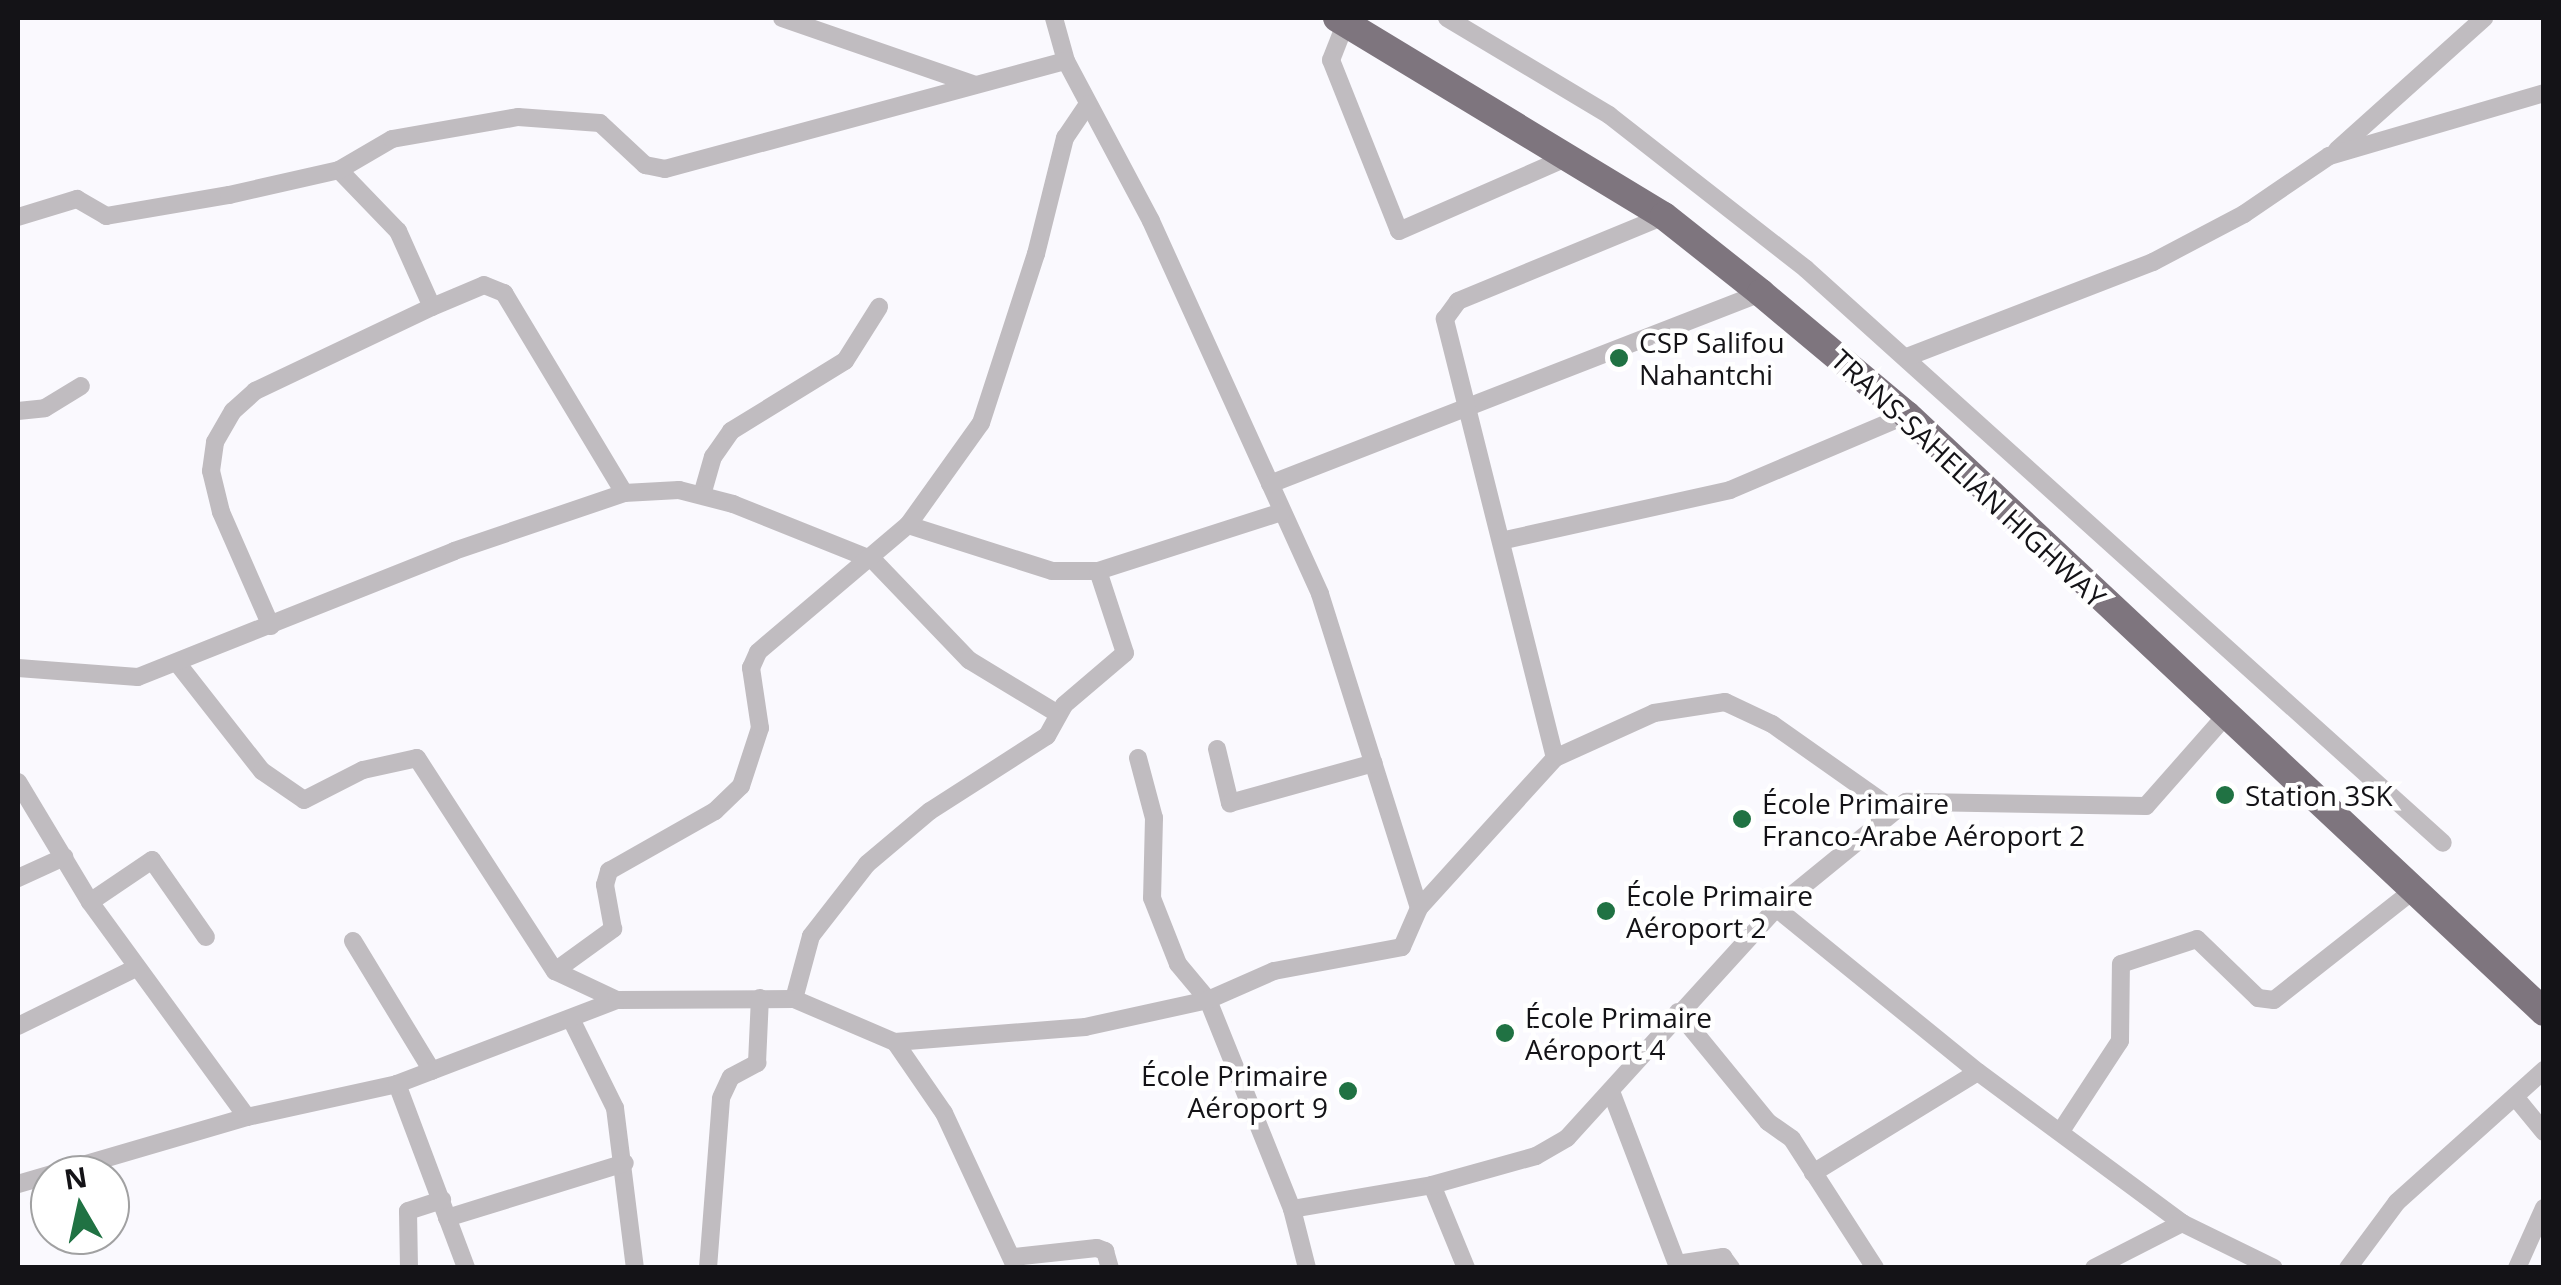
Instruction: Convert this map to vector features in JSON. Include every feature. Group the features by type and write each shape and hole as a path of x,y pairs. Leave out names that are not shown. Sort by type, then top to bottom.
{"highway":[{"name":"TRANS-SAHELIAN HIGHWAY","path":"1342,20 1664,216 1762,293 1907,414 2544,1012"}],"street":[{"path":"782,18 977,85"},
{"path":"1054,18 1066,61 1150,221 1320,594 1420,908"},
{"path":"1448,18 1609,116 1907,358 2443,844"},
{"path":"1907,358 2153,262 2244,214 2329,156 2484,18"},
{"path":"1342,20 1331,60 1399,230 1568,157"},
{"path":"18,217 77,199 114,216 339,170 369,148 411,134 474,121 553,117 611,128 646,165 665,169 1066,61"},
{"path":"2329,156 2544,94"},
{"path":"555,970 613,929 604,885 609,871 715,811 741,786 760,728 751,668 758,652 873,560 908,524 981,423 995,391 1065,138 1088,104"},
{"path":"339,170 398,231 432,307"},
{"path":"1556,758 1505,540 1465,408 1447,332 1448,307 1664,216"},
{"path":"271,626 222,512 211,470 215,442 232,411 255,391 484,284 504,293 624,493"},
{"path":"1270,484 1762,293"},
{"path":"702,494 712,458 731,431 845,362 879,307"},
{"path":"18,411 45,408 81,386"},
{"path":"1505,540 1730,490 1907,414"},
{"path":"18,668 118,677 178,664 454,551 624,493 702,494 873,560 970,660 1058,714"},
{"path":"908,524 1052,571 1098,571 1282,512"},
{"path":"794,999 811,936 867,864 930,810 1047,736 1058,714 1104,677 1126,647 1098,571"},
{"path":"178,664 262,771 304,800 362,770 418,758 555,970 617,1000"},
{"path":"18,1184 247,1116 397,1084 572,1021 617,1000 794,999 895,1042 1084,1027 1208,1000 1274,970 1402,947 1420,908 1556,758 1654,712 1726,702 1772,724 1891,808"},
{"path":"1292,1209 1432,1185 1536,1156 1567,1138 1612,1094 1678,1012 1776,908 1891,808 1923,798 2146,806 2228,713"},
{"path":"1217,749 1230,802 1374,763"},
{"path":"1138,758 1154,818 1152,898 1178,964 1208,1000 1292,1209 1307,1268"},
{"path":"18,782 90,902 247,1116"},
{"path":"18,878 64,857"},
{"path":"90,902 152,860 206,937"},
{"path":"2060,1131 2120,1041 2121,964 2196,938 2258,998 2274,1000 2414,890"},
{"path":"1776,908 1978,1072 2182,1223 2274,1268"},
{"path":"353,941 432,1071"},
{"path":"18,1026 136,968"},
{"path":"708,1268 722,1098 731,1077 757,1062 760,998"},
{"path":"1678,1012 1768,1122 1792,1140 1875,1268"},
{"path":"572,1021 615,1108 625,1163 634,1268"},
{"path":"895,1042 944,1113 1014,1262 1097,1248 1105,1251 1110,1268"},
{"path":"2348,1268 2397,1202 2544,1070"},
{"path":"1813,1173 1978,1072"},
{"path":"397,1084 466,1268"},
{"path":"1612,1094 1677,1264 1723,1257 1731,1268"},
{"path":"2516,1098 2544,1132"},
{"path":"409,1268 408,1211 445,1210 625,1163"},
{"path":"1432,1185 1466,1268"},
{"path":"2517,1268 2544,1208"},
{"path":"2094,1268 2182,1223"}],"place":[{"name":"CSP Salifou Nahantchi","path":"1619,358"},
{"name":"Station 3SK","path":"2225,795"},
{"name":"École Primaire Franco-Arabe Aéroport 2","path":"1742,819"},
{"name":"École Primaire Aéroport 2","path":"1606,911"},
{"name":"École Primaire Aéroport 4","path":"1505,1033"},
{"name":"École Primaire Aéroport 9","path":"1348,1091"}]}
